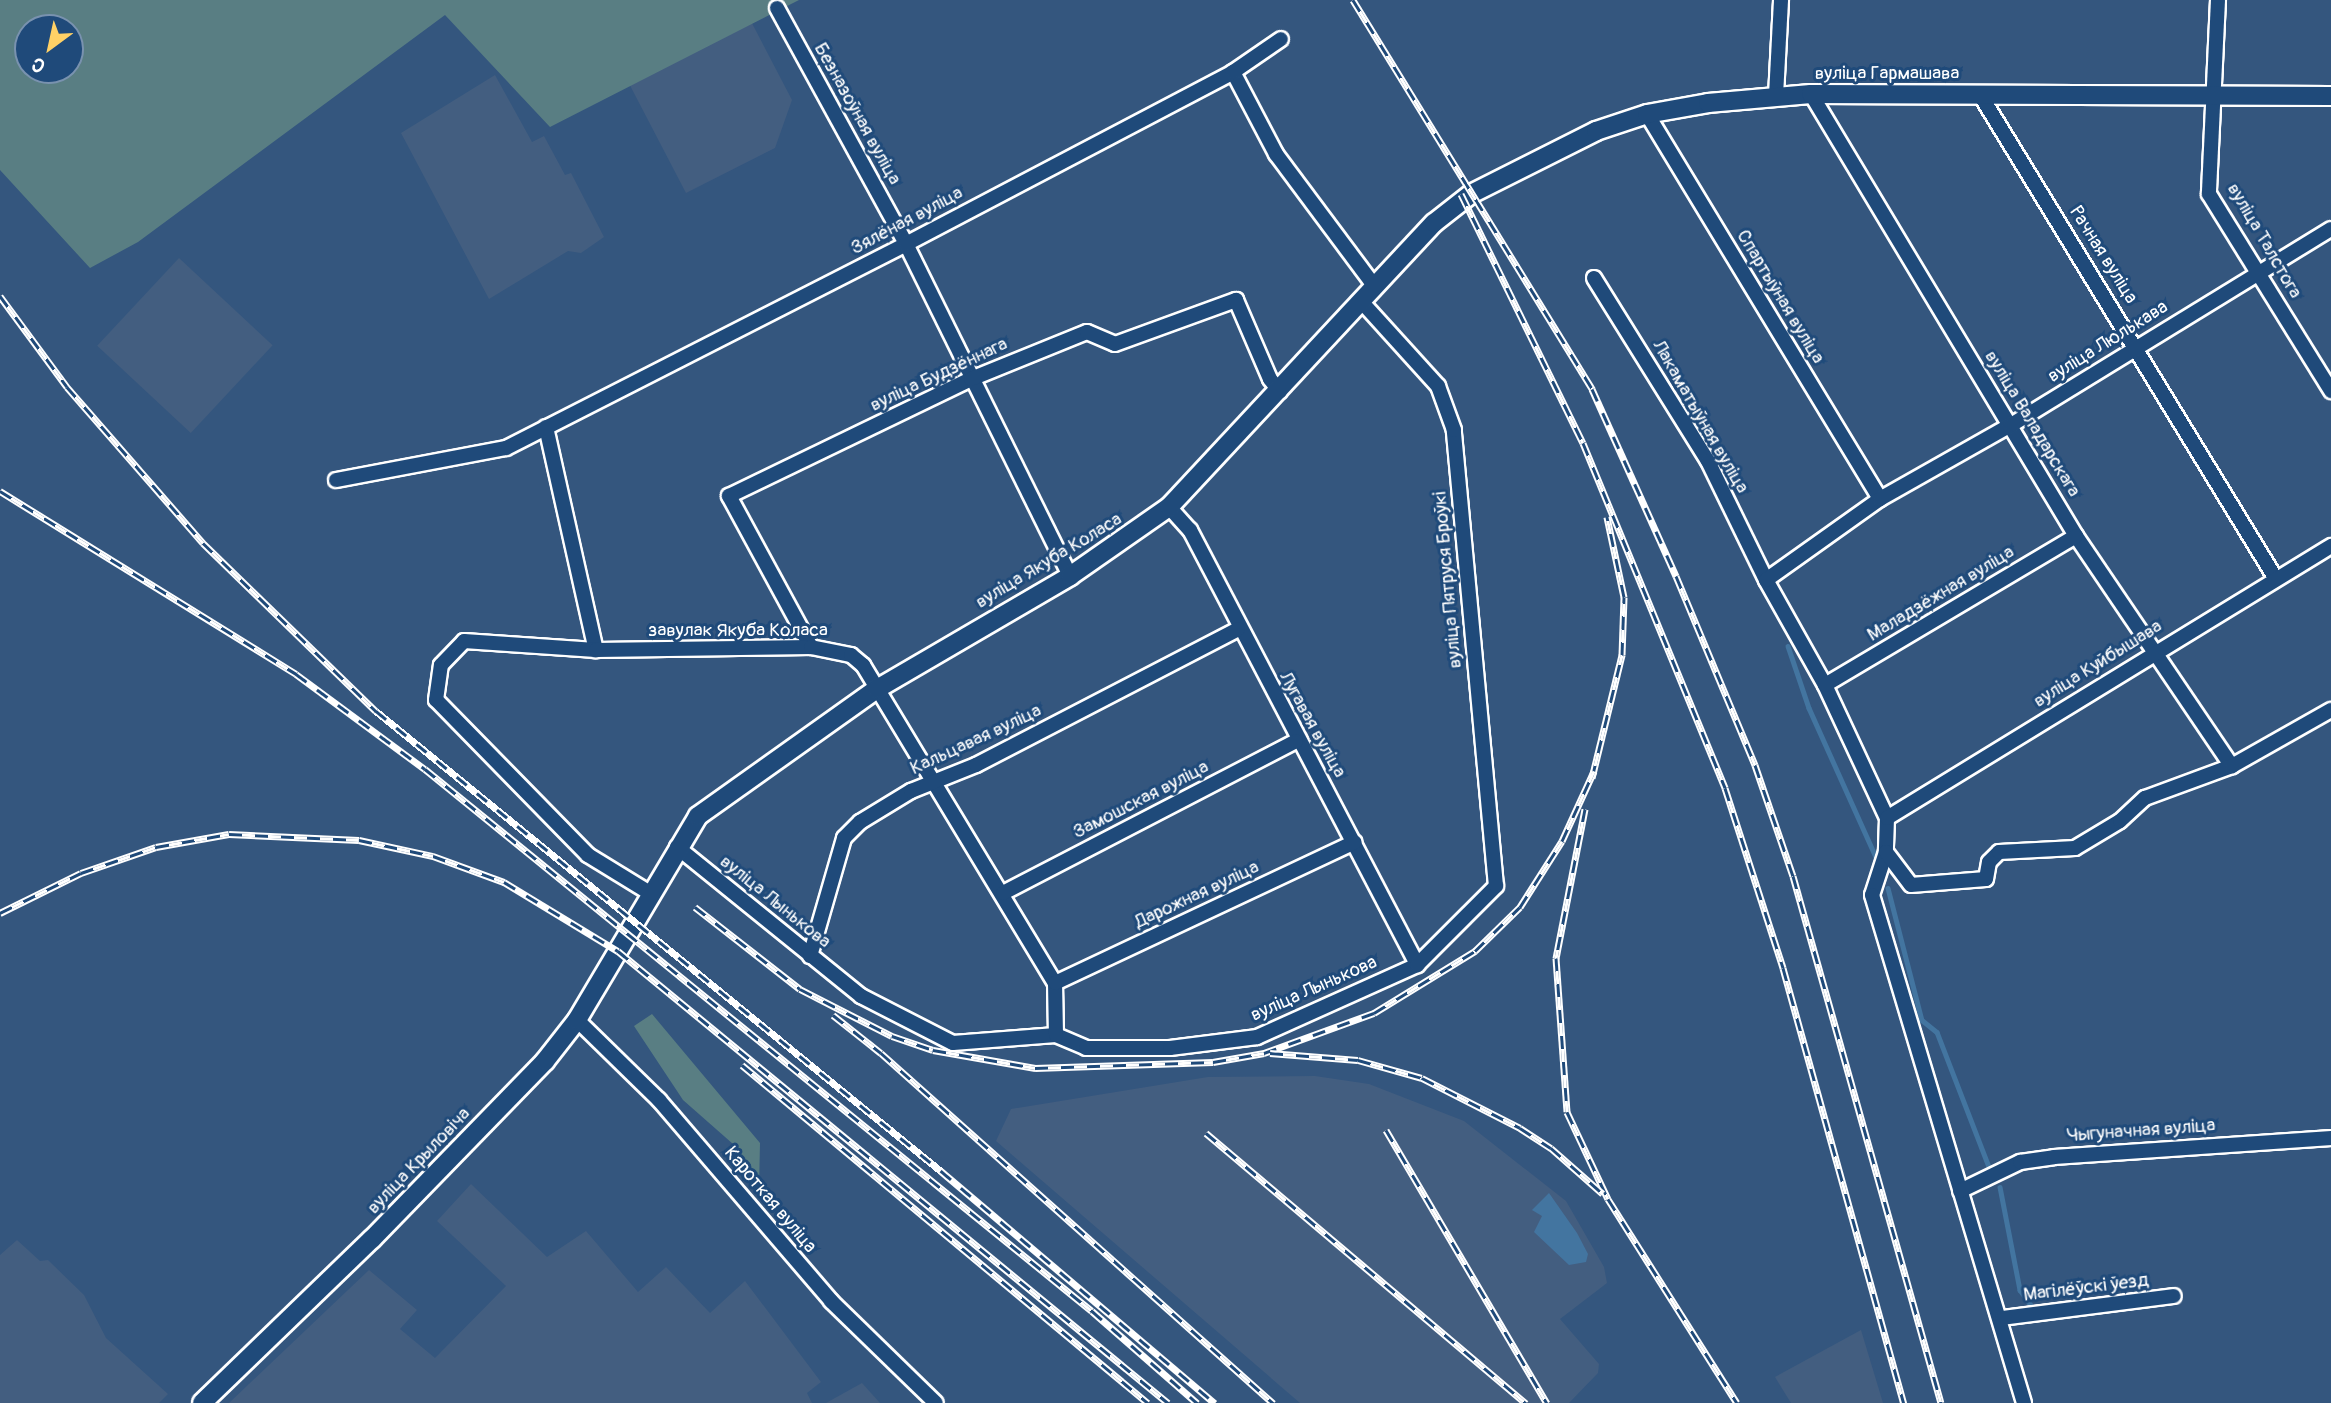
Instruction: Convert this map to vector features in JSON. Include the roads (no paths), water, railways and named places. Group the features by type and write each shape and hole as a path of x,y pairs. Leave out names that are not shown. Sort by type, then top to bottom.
{"main road":[{"name":"вуліца Гармашава","path":"1463,199 1545,154 1647,114 1776,96 2331,96"},
{"name":"вуліца Якуба Коласа","path":"634,922 698,816 720,798 877,689 1070,576 1169,507 1280,392 1434,223 1463,199"},
{"name":"вуліца Крыловіча","path":"202,1403 386,1225 545,1061 577,1020 634,922"}],"street":[{"path":"1776,96 1781,0"},
{"name":"вуліца Талстога","path":"2218,0 2216,98 2209,194 2331,391"},
{"name":"Безназоўная вуліца","path":"778,8 906,244 1070,576"},
{"name":"Зялёная вуліца","path":"336,480 506,448 906,244 1233,72 1281,39"},
{"path":"1233,72 1276,154 1375,287"},
{"name":"вуліца Валадарскага","path":"1811,94 2076,536 2152,653 2232,766"},
{"name":"Рачная вуліца","path":"1981,96 2137,346 2276,579"},
{"name":"Спартыўная вуліца","path":"1647,114 1880,499"},
{"name":"вуліца Люлькава","path":"1766,580 1880,499 2011,425 2331,229"},
{"name":"Лакаматыўная вуліца","path":"1594,278 1707,461 1766,580 1825,685 1887,818"},
{"name":"вуліца Будзённага","path":"811,647 729,496 971,379 1087,332 1115,344 1236,300 1270,379 1280,392"},
{"name":"вуліца Пятруся Броўкі","path":"1362,301 1438,386 1454,430 1496,886"},
{"path":"546,427 596,650"},
{"name":"Лугавая вуліца","path":"1169,507 1190,530 1296,741 1355,842 1417,965"},
{"name":"Маладзёжная вуліца","path":"1825,685 2076,536"},
{"name":"вуліца Куйбышава","path":"1887,818 2152,653 2331,546"},
{"name":"Кальцавая вуліца","path":"810,956 844,838 860,822 933,781 976,765 1238,629"},
{"name":"завулак Якуба Коласа","path":"650,893 588,855 436,699 441,665 464,641 596,650 811,647 851,655 877,689 1003,893 1055,983 1056,1035"},
{"path":"1886,852 1911,885 1986,879 1989,862 1999,852 2075,848 2120,821 2145,797 2232,766 2331,710"},
{"name":"Замошская вуліца","path":"1003,893 1296,741"},
{"path":"1887,818 1886,852 1872,895 1960,1191 2002,1318 2024,1403"},
{"name":"Дарожная вуліца","path":"1055,983 1355,842"},
{"name":"вуліца Лынькова","path":"677,847 861,996 953,1043 1056,1035 1098,1048 1170,1048 1257,1037 1417,965 1496,886"},
{"name":"Кароткая вуліца","path":"577,1020 659,1100 831,1301 936,1403"},
{"name":"Чыгуначная вуліца","path":"1960,1191 2020,1162 2054,1157 2331,1138"},
{"name":"Магілёўскі ўезд","path":"2002,1318 2174,1296"}],"waterway":[{"path":"1788,646 1809,708 1877,859"},
{"path":"1888,888 1922,1020 1937,1032 1988,1164"},
{"path":"2000,1187 2020,1290 2034,1309"}],"railway":[{"path":"1353,0 1592,389 1676,576 1755,765 1793,876 1941,1403"},
{"path":"1461,194 1583,443 1725,788 1783,968 1904,1403"},
{"path":"0,296 67,387 203,543 376,711 941,1171 1215,1403"},
{"path":"0,491 296,674 425,769 1092,1311 1197,1403"},
{"path":"1592,778 1622,655 1624,597 1607,517"},
{"path":"695,907 800,989 892,1036 933,1050 1035,1068 1213,1062 1264,1053 1374,1013 1475,951 1520,907 1562,841 1594,771"},
{"path":"1585,809 1556,958 1567,1112 1608,1199 1737,1403"},
{"path":"0,913 81,873 156,847 229,834 359,840 433,856 504,882 618,951 1168,1403"},
{"path":"833,1015 881,1053 1273,1403"},
{"path":"1270,1053 1358,1060 1422,1078 1520,1128 1551,1148 1603,1194"},
{"path":"742,1065 1148,1403"},
{"path":"1386,1130 1547,1403"},
{"path":"1206,1133 1526,1403"}]}
